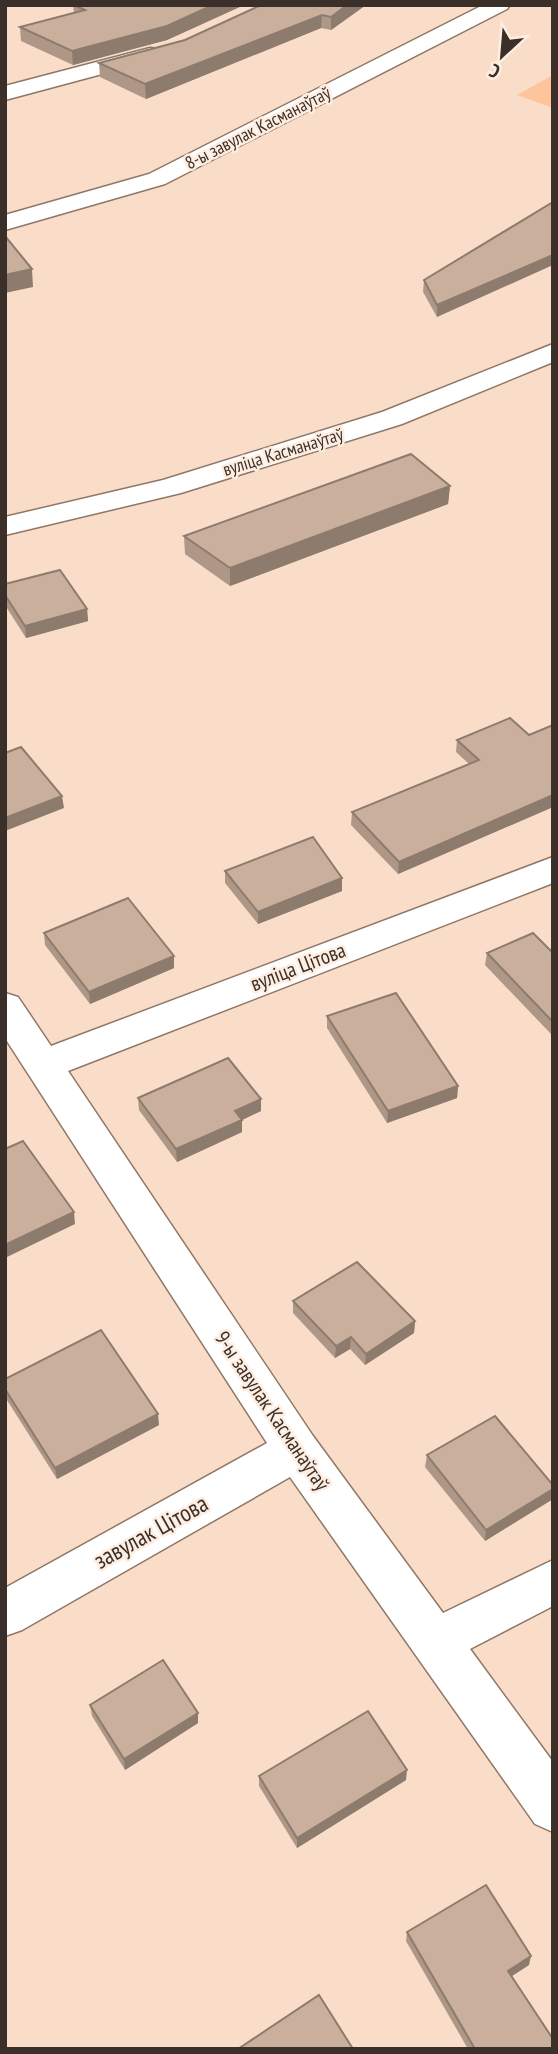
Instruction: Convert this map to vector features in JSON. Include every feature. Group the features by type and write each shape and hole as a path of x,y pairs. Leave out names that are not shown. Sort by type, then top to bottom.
{"street":[{"name":"8-ы завулак Касманаўтаў","path":"5,223 157,179 500,5"},
{"path":"5,93 165,50"},
{"name":"вуліца Касманаўтаў","path":"5,526 171,487 392,418 553,352"},
{"name":"вуліца Цітова","path":"43,1065 553,869"},
{"name":"9-ы завулак Касманаўтаў","path":"5,1007 297,1450 553,1806"},
{"name":"завулак Цітова","path":"5,1614 297,1450"},
{"path":"434,1642 553,1582"}],"shaded area":[{"path":"553,75 553,108 517,95"}],"building":[{"path":"74,5 213,5 167,26 72,51 20,27 85,10"},
{"path":"261,5 347,5 331,17 322,15 145,84 99,63 185,40"},
{"path":"553,202 553,255 437,305 424,280"},
{"path":"5,236 32,269 5,275"},
{"path":"411,454 450,486 230,568 184,536"},
{"path":"60,570 87,609 25,626 5,595 5,584"},
{"path":"510,718 529,735 553,725 553,795 399,862 352,812 479,760 457,740"},
{"path":"21,747 62,796 5,818 5,753"},
{"path":"313,837 342,878 258,912 225,871"},
{"path":"128,898 174,956 89,992 44,933"},
{"path":"533,933 553,953 553,1022 487,953"},
{"path":"396,993 458,1086 388,1111 327,1016"},
{"path":"228,1058 261,1099 235,1111 242,1120 176,1149 138,1098"},
{"path":"23,1141 74,1212 5,1245 5,1149"},
{"path":"357,1262 415,1321 366,1354 351,1337 336,1346 293,1301"},
{"path":"101,1330 158,1414 55,1468 5,1389 5,1379"},
{"path":"495,1416 553,1485 553,1489 486,1530 427,1455"},
{"path":"163,1660 198,1713 124,1759 90,1705"},
{"path":"368,1711 407,1770 297,1838 259,1776"},
{"path":"486,1885 531,1956 508,1971 553,2039 553,2049 475,2049 407,1932"},
{"path":"319,1995 353,2049 238,2049"}]}
